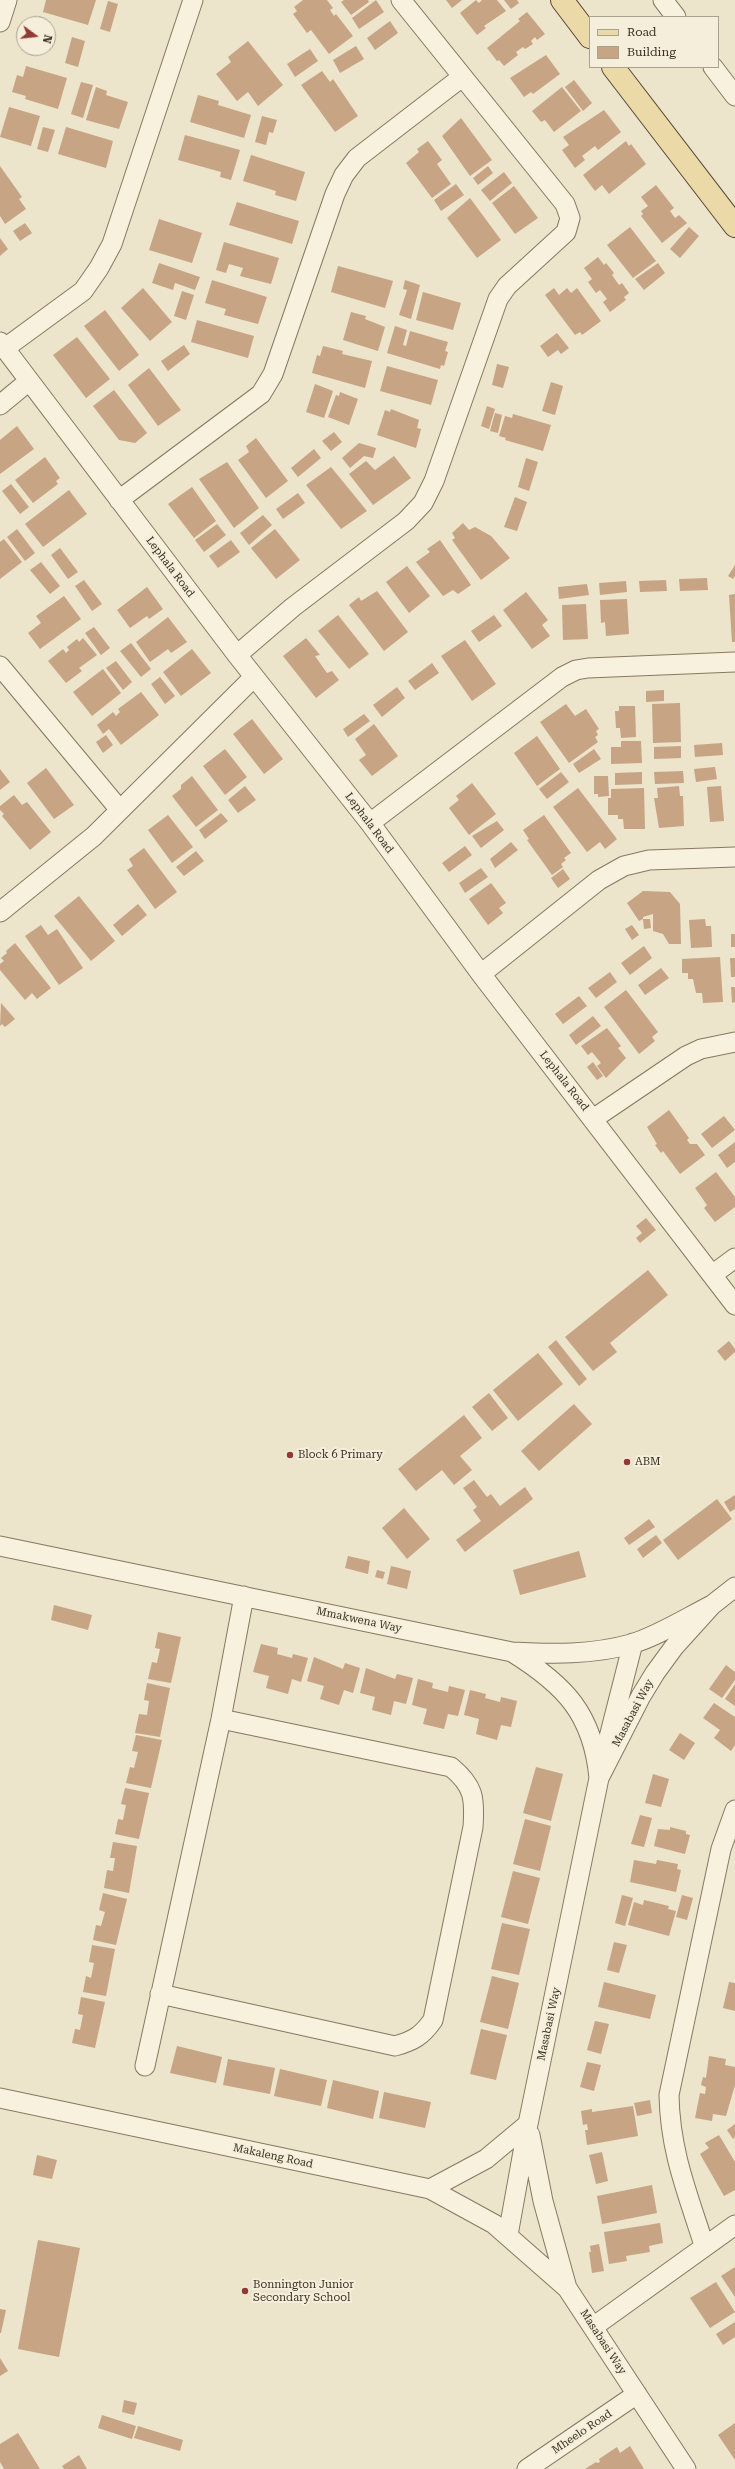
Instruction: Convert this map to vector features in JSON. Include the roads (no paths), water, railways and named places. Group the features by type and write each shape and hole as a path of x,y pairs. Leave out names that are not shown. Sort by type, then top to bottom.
{"main road":[{"path":"562,0 589,36"},
{"path":"613,68 735,226"}],"street":[{"path":"0,22 7,0"},
{"path":"2,345 82,291 100,268 112,244 193,0"},
{"path":"237,654 293,607 406,521 423,503 434,481 498,299 507,286 566,232 570,218 565,204 401,0"},
{"path":"663,0 675,16"},
{"path":"714,68 735,96"},
{"path":"119,500 261,394 273,374 335,194 344,175 357,158 462,77"},
{"name":"Lephala Road","path":"2,345 254,677 370,824 481,974 735,1305"},
{"path":"0,405 29,381"},
{"path":"370,824 562,677 576,670 588,668 735,662"},
{"path":"3,675 120,810"},
{"path":"0,912 94,836 254,677"},
{"path":"481,974 599,880 624,866 649,860 735,856"},
{"path":"593,1119 686,1056 701,1049 735,1042"},
{"path":"712,1275 735,1258"},
{"name":"Mmakwena Way","path":"0,1546 512,1652 573,1653 600,1651 633,1643 712,1605"},
{"name":"Masabasi Way","path":"686,2469 567,2288 544,2201 528,2124 600,1778 641,1696 655,1673 674,1647 712,1605 735,1586"},
{"path":"145,2066 221,1719 244,1596"},
{"path":"600,1778 633,1643"},
{"path":"512,1652 543,1672 569,1697 582,1716 593,1740 600,1778"},
{"path":"160,1994 395,2046 412,2042 424,2033 433,2020 472,1827 474,1802 470,1788 463,1777 451,1768 221,1719"},
{"path":"704,2245 675,2155 670,2126 669,2095 721,1849 735,1810"},
{"name":"Makaleng Road","path":"0,2098 430,2189 475,2212 508,2235 567,2288"},
{"path":"430,2189 486,2159 528,2124"},
{"path":"508,2235 528,2124"},
{"path":"593,2327 704,2245 735,2225"},
{"name":"Mheelo Road","path":"530,2468 637,2394"}],"place":[{"name":"Block 6 Primary","path":"290,1455"},
{"name":"ABM","path":"627,1462"},
{"name":"Bonnington Junior Secondary School","path":"245,2291"}]}
